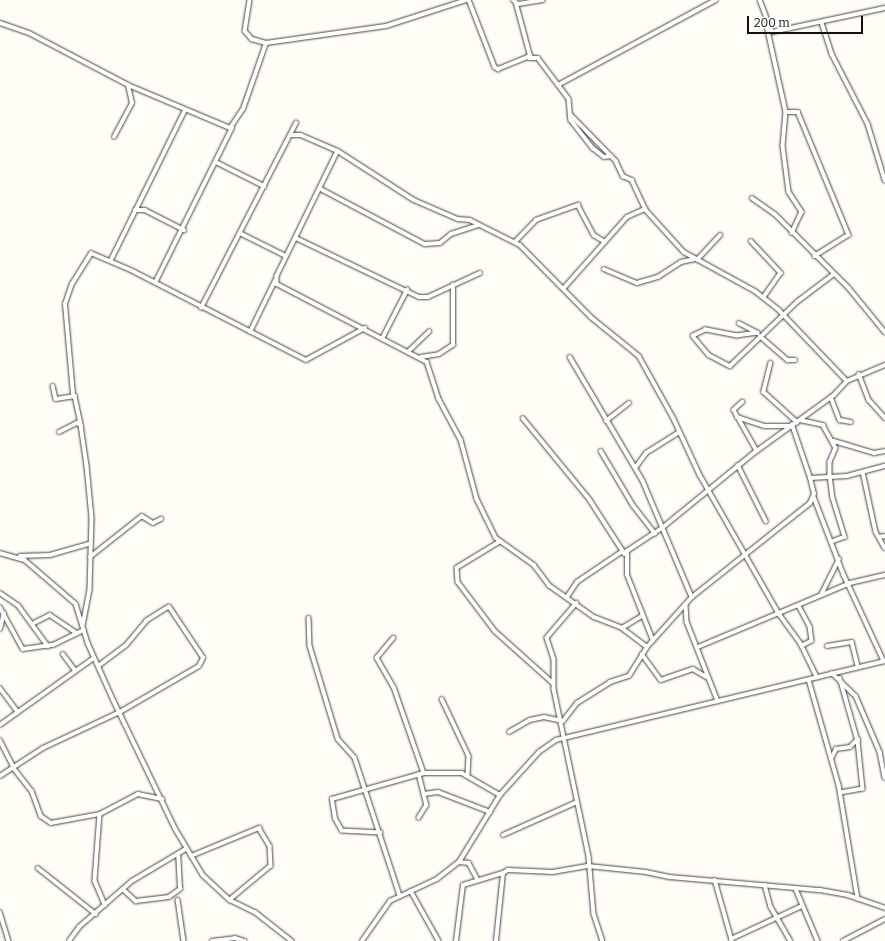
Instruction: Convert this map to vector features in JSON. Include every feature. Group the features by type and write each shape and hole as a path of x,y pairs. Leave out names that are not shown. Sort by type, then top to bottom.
{"street":[{"path":"250,0 245,31 252,39 266,43 386,26 466,0"},
{"path":"470,0 495,67 529,58 538,58 569,99 569,114 593,148 604,157 611,156"},
{"path":"529,58 514,2 543,0"},
{"path":"558,85 716,0"},
{"path":"760,0 786,112 783,146 789,192 802,212 792,233"},
{"path":"767,26 776,32 885,8"},
{"path":"0,23 29,33 128,85 185,110 232,128"},
{"path":"822,23 832,54 868,124 885,180"},
{"path":"156,283 184,230 232,128 243,109 266,43"},
{"path":"114,137 132,102 128,85"},
{"path":"111,260 185,110"},
{"path":"786,112 798,112 849,234 845,240 815,256"},
{"path":"569,114 611,156 622,174 632,180 645,208 684,252 764,297 784,314 847,381"},
{"path":"201,308 296,123"},
{"path":"290,135 301,136 338,151 414,200 479,225 515,242 648,368 709,490 746,551 780,614 802,646 817,677"},
{"path":"250,332 286,256 321,189 338,151"},
{"path":"216,162 264,186"},
{"path":"321,189 425,244 440,243 451,234 479,225"},
{"path":"752,198 792,233 834,274 885,332"},
{"path":"515,242 535,220 576,205 582,208 594,235 605,242"},
{"path":"564,288 635,211 645,208"},
{"path":"135,210 144,210 184,230"},
{"path":"240,233 286,256"},
{"path":"604,269 636,283 658,277 681,262 696,260 720,235"},
{"path":"296,238 424,298 480,273"},
{"path":"751,241 781,274 764,297"},
{"path":"0,607 19,637 21,648 48,646 77,633 83,628 90,597 89,544 92,509 81,425 82,417 73,394 64,325 66,298 90,254 111,260 201,308 307,360 366,328"},
{"path":"760,334 737,336 706,330 693,336 709,355 730,366 760,334 834,274"},
{"path":"275,281 282,288 366,328 421,357 428,364 439,399 461,440 477,500 500,542 534,565 547,584 577,603 594,617 622,628 647,647"},
{"path":"421,357 439,354 453,345 453,286"},
{"path":"383,337 407,290"},
{"path":"739,323 760,334 788,360 795,360"},
{"path":"409,351 429,332"},
{"path":"570,357 606,421 636,467 692,597"},
{"path":"771,363 764,392 798,421 823,425 834,441 836,448 830,462 830,475 833,498 845,537 832,542"},
{"path":"567,597 577,582 662,528 757,450 831,398 847,381 859,374 885,364"},
{"path":"859,374 869,400 885,418"},
{"path":"53,386 56,398 73,394"},
{"path":"831,398 842,422 851,422"},
{"path":"743,402 734,409 736,416 757,450"},
{"path":"606,421 629,403"},
{"path":"736,416 764,426 792,426"},
{"path":"523,418 590,500 624,552 627,574 652,641"},
{"path":"59,432 77,423 81,425"},
{"path":"362,941 386,905 400,896 437,879 459,862 500,796 539,752 565,736 809,680 858,666 884,661 832,542 814,496 810,478 792,426"},
{"path":"636,467 646,453 679,432"},
{"path":"834,441 874,453 885,451"},
{"path":"601,451 633,505 655,533"},
{"path":"738,465 766,521"},
{"path":"810,478 863,472 885,466"},
{"path":"863,472 879,537 885,548"},
{"path":"563,721 578,703 613,681 629,676 647,647 692,597 746,551 804,509 814,496"},
{"path":"90,557 142,516 153,524 161,519"},
{"path":"879,537 885,536"},
{"path":"500,542 457,568 458,582 495,631 548,674 554,684"},
{"path":"0,553 18,556 50,555 89,544"},
{"path":"18,556 70,597 81,612 83,628 94,658 186,848 210,883 230,900 255,912 292,941"},
{"path":"819,598 839,559"},
{"path":"698,647 819,598 850,583 885,575"},
{"path":"0,593 17,604 48,646"},
{"path":"577,603 547,637 554,659 554,684 563,721 588,866 594,914 603,941"},
{"path":"686,603 686,620 718,700"},
{"path":"799,606 810,627 812,641 802,646"},
{"path":"0,776 44,748 120,712 199,666 201,652 169,607 148,621 126,645 99,666"},
{"path":"0,629 4,613"},
{"path":"32,624 50,616 77,633"},
{"path":"622,628 642,616"},
{"path":"309,618 310,646 338,739 353,754 381,833 400,896"},
{"path":"394,638 377,658 394,687 424,773"},
{"path":"827,646 852,642 858,666"},
{"path":"63,654 76,671"},
{"path":"642,654 661,680 693,669 708,678"},
{"path":"0,725 94,658"},
{"path":"832,673 840,678 856,696 880,752 885,778"},
{"path":"840,678 858,739 863,790 840,793"},
{"path":"809,680 832,757 840,793 858,898"},
{"path":"0,688 18,712"},
{"path":"442,699 469,756 468,776"},
{"path":"509,732 530,720 544,717 563,721"},
{"path":"832,757 836,749 850,747 858,739"},
{"path":"0,740 14,767 32,791 41,816 51,823 100,814 138,794 162,798"},
{"path":"381,833 347,832 336,823 332,799 364,788 418,774 448,771 468,776 500,796"},
{"path":"418,774 427,806 419,818"},
{"path":"424,794 438,792 490,812"},
{"path":"503,835 576,802"},
{"path":"100,814 96,881 105,904"},
{"path":"191,856 259,828 270,846 271,866 230,900"},
{"path":"69,941 105,904 123,889 186,848"},
{"path":"123,889 136,901 153,896 169,898 180,889 178,854"},
{"path":"459,862 470,863 478,880"},
{"path":"456,941 463,885 503,873 588,866 796,889 858,898 885,908"},
{"path":"38,868 96,914"},
{"path":"496,941 503,873"},
{"path":"715,880 732,940 802,906"},
{"path":"765,885 778,918 791,941"},
{"path":"796,889 818,941"},
{"path":"411,891 439,941"},
{"path":"178,900 184,941"},
{"path":"0,912 9,941"},
{"path":"843,941 885,919"},
{"path":"212,941 235,938 245,941"}]}
